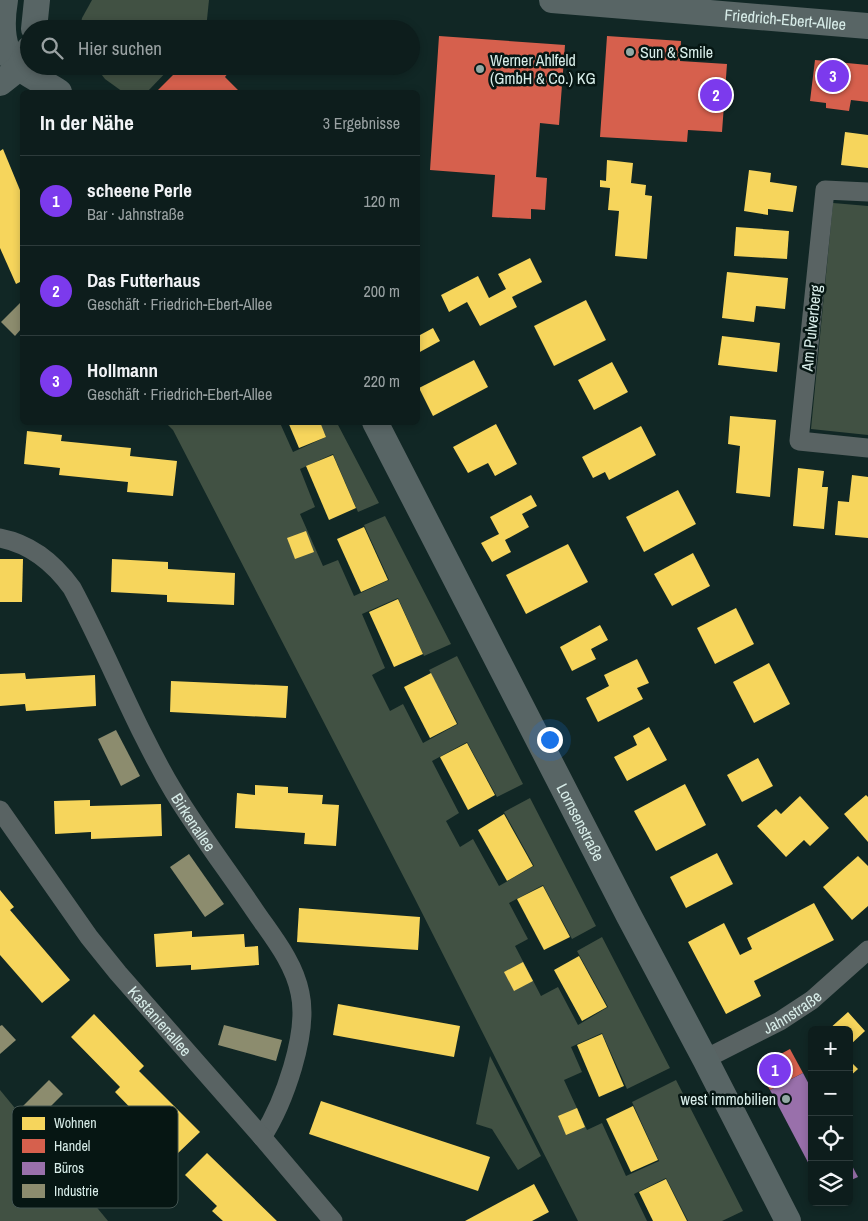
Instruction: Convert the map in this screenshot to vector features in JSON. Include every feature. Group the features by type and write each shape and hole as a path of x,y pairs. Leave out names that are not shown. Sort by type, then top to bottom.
{"street":[{"path":"5,0 1,29 7,52 16,67"},
{"path":"35,20 37,0"},
{"name":"Friedrich-Ebert-Allee","path":"552,0 868,26"},
{"path":"30,75 56,90"},
{"name":"Am Pulverberg","path":"868,192 825,190 799,441 868,448"},
{"name":"Lornsenstraße","path":"377,425 788,1221"},
{"name":"Birkenallee","path":"0,538 14,541 32,549 62,574 72,588 167,780 187,813 277,942 297,980 302,1009 297,1049 278,1109 262,1137"},
{"name":"Kastanienallee","path":"0,810 89,936 118,973 333,1221"},
{"name":"Jahnstraße","path":"705,1059 788,1016 812,1000 868,950"}],"green space":[{"path":"92,0 209,0 207,20 82,20"},
{"path":"102,75 163,75 149,90 120,90"},
{"path":"833,203 868,206 868,435 811,429"},
{"path":"168,425 281,425 293,452 326,437 321,425 338,425 379,503 358,512 333,454 300,469 315,507 300,514 323,566 338,560 354,596 389,580 364,525 385,516 451,644 424,656 398,598 362,614 385,668 372,675 390,711 403,704 423,743 458,724 429,670 457,656 523,784 497,797 467,742 432,761 459,813 446,821 460,847 473,839 499,886 534,866 504,812 530,798 596,926 572,939 543,885 509,903 528,939 515,946 541,996 558,987 578,1025 608,1007 577,951 602,937 670,1068 627,1089 602,1033 571,1047 582,1072 564,1080 587,1130 602,1123 626,1176 659,1161 632,1102 676,1080 743,1211 722,1221 688,1221 666,1178 634,1194 647,1221 578,1221 414,897 173,430"},
{"path":"490,1056 541,1156 518,1170 492,1129 476,1124"},
{"path":"0,1090 13,1106 12,1208 97,1208 108,1221 0,1221"}],"building: Wohnen":[{"path":"845,132 868,135 868,168 841,165"},
{"path":"3,149 20,190 20,282 16,284 0,248 0,151"},
{"path":"607,160 633,163 631,183 646,185 645,195 652,196 647,259 615,256 619,211 608,210 610,188 600,187 600,180 606,181"},
{"path":"749,170 771,173 770,182 797,186 793,212 768,209 768,215 744,211"},
{"path":"736,227 789,231 787,259 734,256"},
{"path":"530,258 542,282 512,297 517,307 480,326 467,302 449,312 441,295 478,276 489,298 506,289 498,274"},
{"path":"727,272 788,278 785,309 756,306 754,322 722,318"},
{"path":"586,300 606,340 554,366 534,326"},
{"path":"433,328 440,341 420,352 420,335"},
{"path":"722,336 780,343 777,372 718,365"},
{"path":"474,360 488,387 433,416 420,387"},
{"path":"612,362 628,392 594,410 578,380"},
{"path":"730,416 776,420 770,497 736,493 740,446 728,444"},
{"path":"496,424 517,464 495,476 488,463 468,473 453,447"},
{"path":"289,425 321,425 326,437 299,448"},
{"path":"641,426 656,455 609,480 605,472 593,478 582,457"},
{"path":"27,431 62,435 61,441 131,448 130,456 177,461 173,496 127,492 128,482 59,475 60,468 24,464"},
{"path":"333,455 356,508 329,520 306,466"},
{"path":"798,468 824,471 822,487 828,487 824,529 793,526"},
{"path":"852,475 868,477 868,538 835,535 838,501 849,502"},
{"path":"678,490 696,524 644,552 626,517"},
{"path":"531,495 537,506 522,514 529,527 505,540 511,552 492,562 481,543 499,534 490,517"},
{"path":"364,527 388,580 361,592 337,539"},
{"path":"306,531 314,552 295,559 287,538"},
{"path":"568,544 588,582 526,614 506,575"},
{"path":"693,553 710,586 672,606 654,574"},
{"path":"0,559 23,559 22,602 0,602"},
{"path":"112,559 168,562 168,569 235,573 234,605 167,602 167,595 111,592"},
{"path":"398,599 423,654 394,667 369,612"},
{"path":"736,608 754,644 715,664 697,628"},
{"path":"600,625 608,640 591,649 596,659 572,671 560,647"},
{"path":"637,659 649,683 637,688 643,699 598,722 586,698 609,686 604,675"},
{"path":"769,663 790,704 754,723 733,682"},
{"path":"25,673 26,679 95,675 96,706 26,711 25,704 0,706 0,674"},
{"path":"431,673 457,724 430,738 404,687"},
{"path":"171,681 288,686 286,718 170,712"},
{"path":"649,727 667,760 627,781 614,757 637,745 633,736"},
{"path":"467,743 495,795 468,810 440,757"},
{"path":"758,758 773,786 742,802 727,775"},
{"path":"685,784 706,825 656,851 634,811"},
{"path":"255,785 288,787 288,793 323,795 322,804 339,805 336,846 304,844 305,833 235,828 237,793 255,795"},
{"path":"866,795 868,797 868,842 844,814"},
{"path":"800,796 829,828 810,846 804,840 786,857 757,826 776,809 781,814"},
{"path":"90,800 90,806 161,804 162,836 91,839 91,832 55,834 54,801"},
{"path":"504,814 533,866 507,881 478,830"},
{"path":"717,853 733,884 686,908 670,877"},
{"path":"858,856 868,866 868,906 852,920 823,887"},
{"path":"543,886 570,937 544,950 517,899"},
{"path":"0,890 14,907 10,910 70,980 42,1003 0,955"},
{"path":"814,903 834,940 754,981 761,996 726,1014 688,942 724,923 740,955 752,949 747,938"},
{"path":"299,908 420,917 418,950 297,942"},
{"path":"192,931 192,937 244,934 245,947 258,946 259,965 191,970 191,965 156,967 154,934"},
{"path":"579,956 607,1007 582,1021 554,970"},
{"path":"523,962 533,981 514,991 504,972"},
{"path":"338,1004 460,1026 454,1057 333,1035"},
{"path":"848,1012 865,1031 853,1042 853,1026 832,1026"},
{"path":"94,1014 144,1066 139,1071 174,1106 129,1106 115,1092 120,1087 71,1037"},
{"path":"602,1034 624,1086 599,1097 577,1045"},
{"path":"853,1064 858,1069 853,1073"},
{"path":"321,1101 490,1157 478,1191 309,1134"},
{"path":"633,1106 658,1160 631,1172 606,1119"},
{"path":"577,1108 585,1127 566,1135 558,1116"},
{"path":"178,1110 200,1132 178,1153"},
{"path":"207,1153 277,1221 223,1221 212,1211 217,1206 185,1175"},
{"path":"666,1179 687,1221 653,1221 639,1192"},
{"path":"534,1184 549,1212 532,1221 465,1221"}],"building: Handel":[{"path":"439,36 565,45 559,125 540,123 536,177 547,178 545,210 531,209 531,219 492,217 495,175 430,170"},
{"path":"607,36 681,41 680,61 727,64 722,132 688,130 687,142 600,137"},
{"path":"815,60 868,65 868,102 851,100 849,111 826,108 826,103 810,101"},
{"path":"173,75 226,75 225,77 238,90 158,90"},
{"path":"790,1049 803,1073 770,1090 760,1073 762,1064"}],"building: Büros":[{"path":"803,1073 808,1082 808,1162 770,1090"},
{"path":"853,1168 858,1177 853,1179"}],"building: Industrie":[{"path":"20,303 20,330 15,336 1,322"},
{"path":"116,730 140,776 121,786 98,739"},
{"path":"189,854 224,904 205,917 170,867"},
{"path":"2,1025 16,1040 0,1054 0,1026"},
{"path":"224,1025 282,1040 276,1061 218,1045"},
{"path":"49,1080 63,1094 51,1106 23,1106"}],"place":[{"name":"Sun & Smile","path":"630,52"},
{"name":"Werner Ahlfeld (GmbH & Co.) KG","path":"480,69"},
{"name":"Hollmann","path":"833,76"},
{"name":"Das Futterhaus","path":"716,95"},
{"name":"scheene Perle","path":"775,1070"},
{"name":"west immobilien","path":"786,1099"}]}
